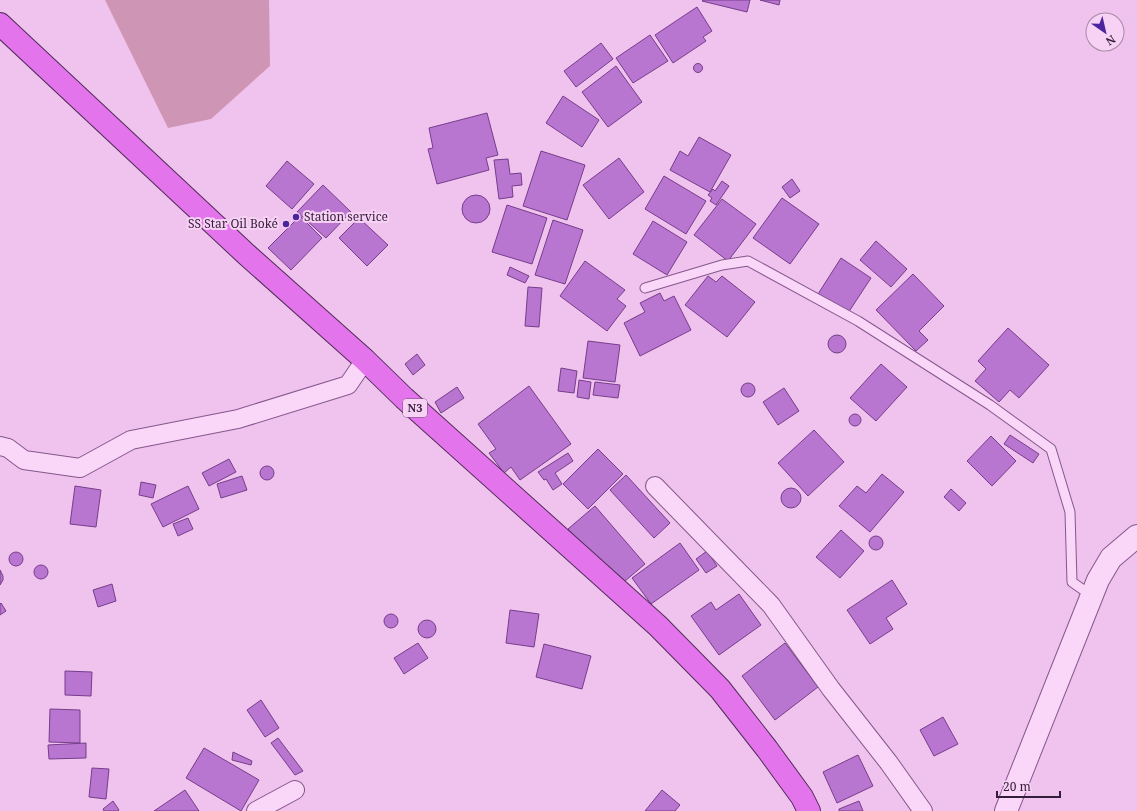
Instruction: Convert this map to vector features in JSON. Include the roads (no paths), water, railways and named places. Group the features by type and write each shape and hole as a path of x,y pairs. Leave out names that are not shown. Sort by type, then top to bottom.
{"highway":[{"name":"N3","path":"0,24 246,254 658,626 720,689 772,755 802,798 809,811"}],"street":[{"path":"0,446 8,448 24,460 80,468 131,440 238,419 348,385 365,360"},
{"path":"655,486 771,605 831,689 889,762 923,811"},
{"path":"1006,811 1098,580 1112,558 1137,536"},
{"path":"256,811 295,790"}],"lane":[{"path":"645,288 722,265 748,261 858,321 990,406 1051,449 1070,512 1072,582 1092,596"}],"place":[{"name":"Station service","path":"296,217"},
{"name":"SS Star Oil Boké","path":"286,224"}]}
